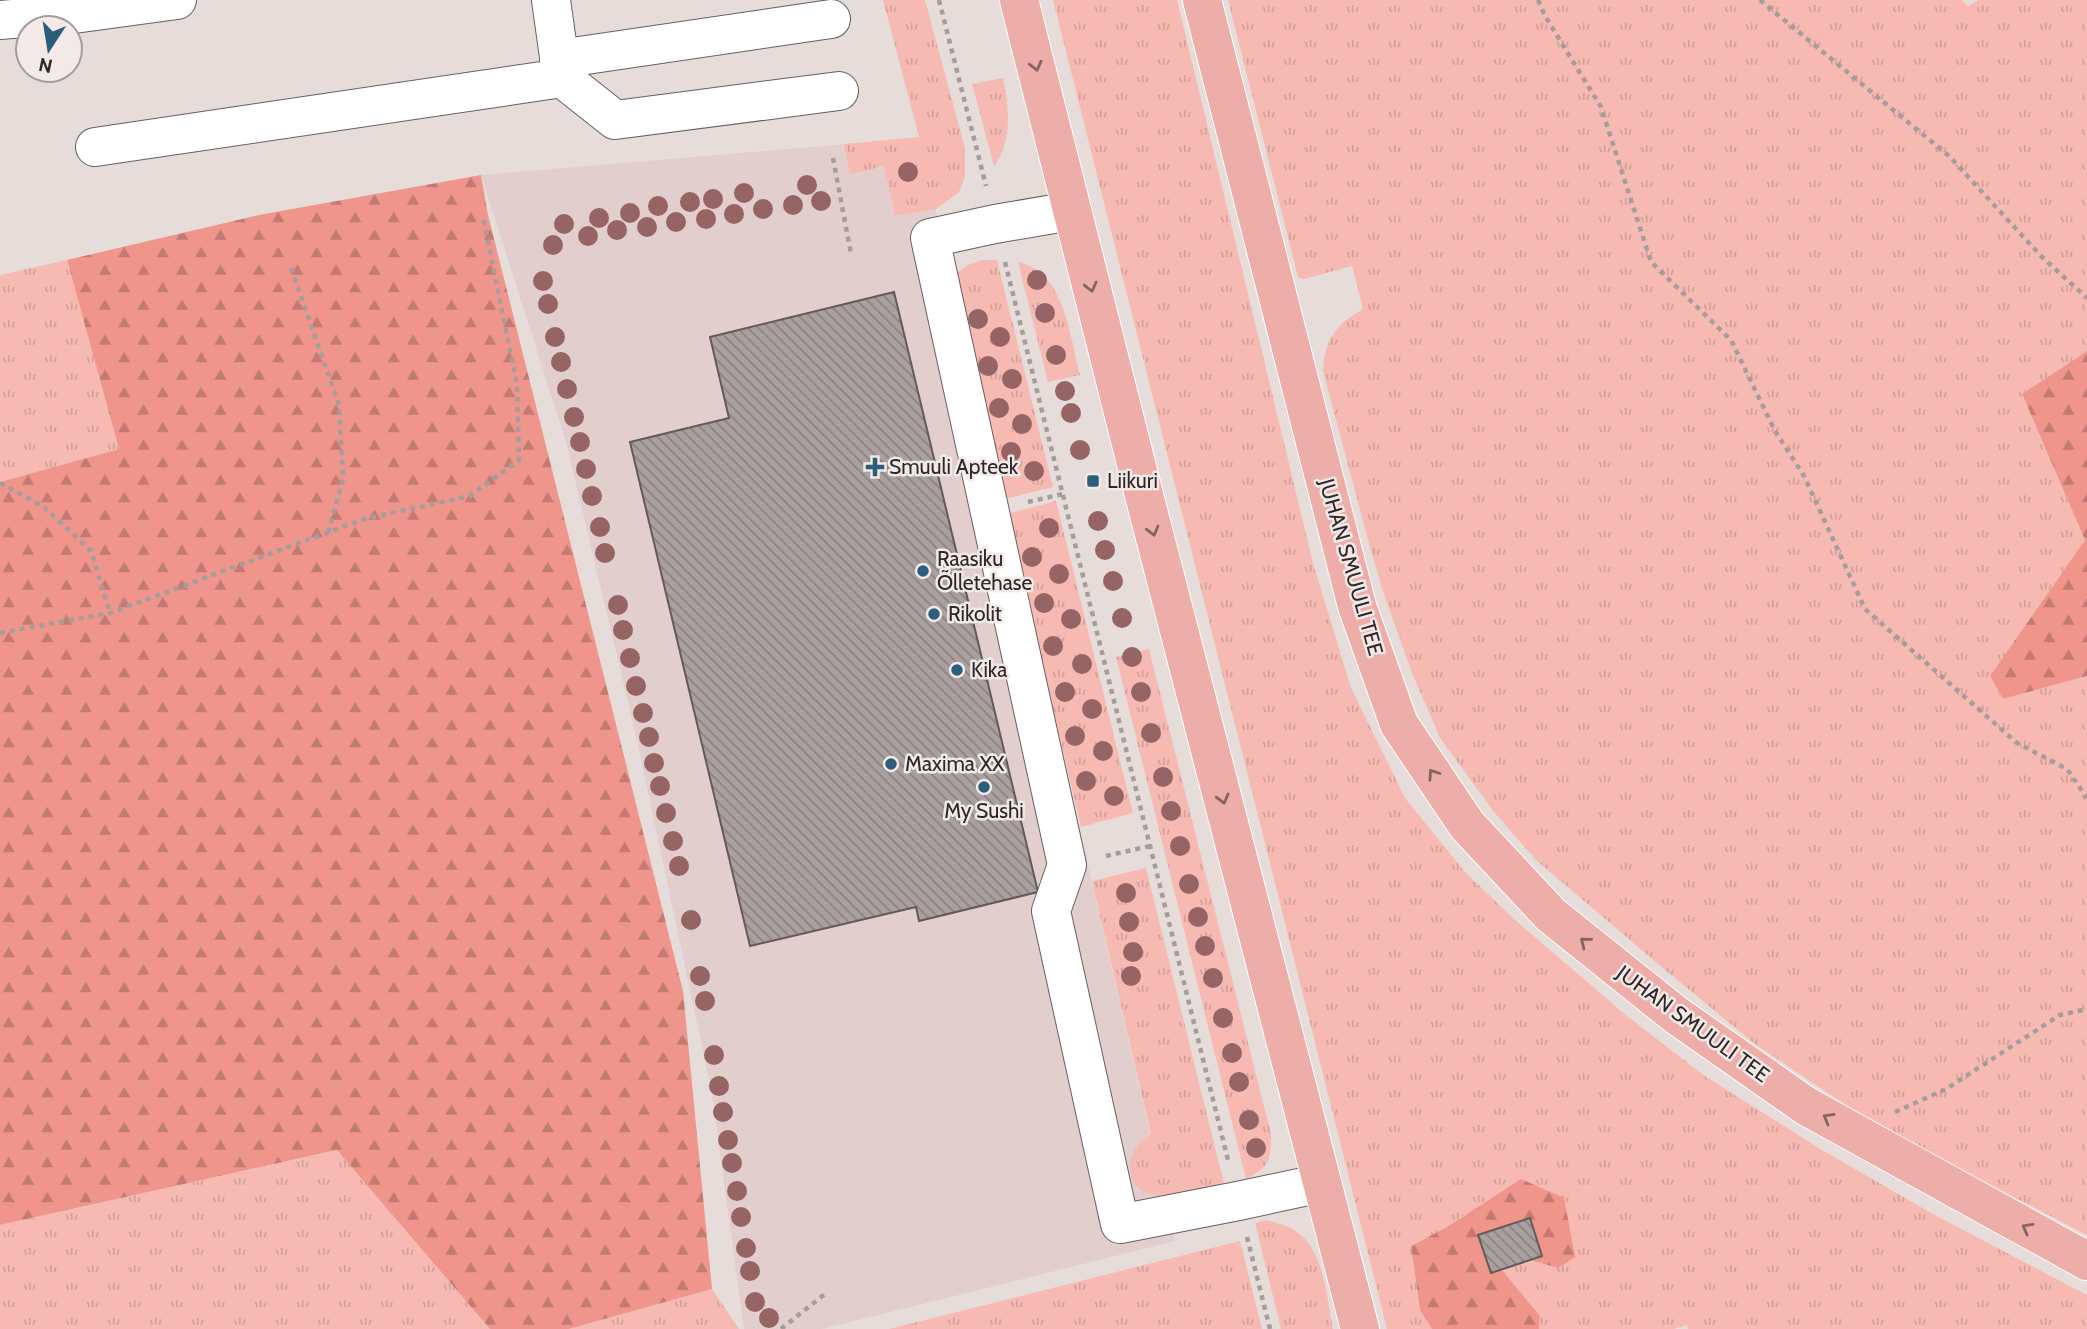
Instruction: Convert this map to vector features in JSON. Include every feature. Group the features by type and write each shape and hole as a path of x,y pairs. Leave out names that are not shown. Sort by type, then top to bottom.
{"main road":[{"path":"1019,0 1360,1329"},
{"name":"JUHAN SMUULI TEE","path":"1202,0 1357,606 1399,724 1466,825 1551,915 1676,1015 1807,1106 2087,1261"}],"street":[{"path":"0,20 74,14 177,0"},
{"path":"551,0 561,69 615,120 839,91"},
{"path":"95,147 561,69 831,19"},
{"path":"1071,211 996,223 930,238 1067,866 1051,911 1120,1224 1322,1183"}],"path":[{"path":"939,0 1270,1329"},
{"path":"1538,0 1601,107 1651,262 1731,340 1775,431 1804,475 1865,609 2017,743 2067,769 2087,798"},
{"path":"1760,0 1949,156 2042,257 2087,298"},
{"path":"833,159 850,254"},
{"path":"0,633 110,612 364,519 470,496 519,460 517,385 483,217"},
{"path":"291,268 339,405 343,479 328,533"},
{"path":"0,483 44,507 91,551 110,612"},
{"path":"1067,866 1150,846"},
{"path":"1858,1135 1894,1113 1946,1089 2060,1015 2087,1009"},
{"path":"781,1329 826,1293"}],"shaded area":[{"path":"919,138 1175,1241 822,1329 744,1329 712,1094 637,740 566,442 481,175"}],"green space":[{"path":"883,0 925,0 965,148 965,177 959,192 936,209 895,216 884,166 850,174 844,144 919,137"},
{"path":"1053,0 1177,0 1313,563 1351,688 1405,798 1465,872 1516,921 1627,1016 1706,1077 1822,1150 1931,1213 2087,1295 2087,1329 1688,1329 1687,1325 1674,1329 1539,1329 1540,1316 1502,1270 1530,1260 1558,1268 1564,1198 1466,1214 1411,1246 1420,1310 1432,1329 1387,1329"},
{"path":"1228,0 1962,0 1968,6 1978,0 2087,0 2087,351 2022,394 2085,540 1990,676 2003,699 2087,676 2087,1235 1879,1127 1755,1044 1537,861 1494,812 1440,738 1412,673 1382,589 1323,371 1329,341 1339,327 1363,309 1352,266 1304,279 1298,277"},
{"path":"1003,78 1008,112 1007,135 994,166 972,84"},
{"path":"481,175 488,215 683,991 712,1289 569,1329 490,1329 337,1150 0,1225 0,482 119,449 67,260 259,215"},
{"path":"67,260 119,449 0,482 0,275"},
{"path":"982,260 997,260 1053,487 1004,499 957,273"},
{"path":"1018,262 1034,268 1056,292 1068,325 1080,375 1048,382"},
{"path":"2087,351 2087,676 2003,699 1990,676 2085,540 2022,394"},
{"path":"1056,501 1133,813 1081,827 1007,514"},
{"path":"1149,649 1271,1134 1268,1162 1260,1171 1246,1179 1116,657"},
{"path":"1146,868 1224,1184 1168,1196 1142,1191 1134,1183 1130,1169 1136,1148 1151,1134 1092,881"},
{"path":"338,1150 490,1329 0,1329 0,1225"},
{"path":"1521,1179 1564,1198 1575,1257 1558,1268 1530,1260 1542,1256 1530,1218 1479,1236 1491,1273 1502,1270 1540,1316 1539,1329 1432,1329 1420,1310 1411,1246 1447,1227"},
{"path":"1267,1220 1293,1229 1304,1237 1312,1248 1326,1288 1333,1329 1281,1329 1255,1223"},
{"path":"1240,1241 1262,1329 889,1329"},
{"path":"712,1289 739,1329 569,1329"}],"building":[{"path":"894,292 1038,892 919,921 916,907 750,946 630,442 729,418 710,337"},
{"path":"1530,1218 1542,1256 1491,1273 1478,1235"}],"place":[{"name":"Smuuli Apteek","path":"875,467"},
{"name":"Liikuri","path":"1093,481"},
{"name":"Raasiku Õlletehase","path":"923,571"},
{"name":"Rikolit","path":"934,614"},
{"name":"Kika","path":"957,670"},
{"name":"Maxima XX","path":"891,764"},
{"name":"My Sushi","path":"984,787"}]}
